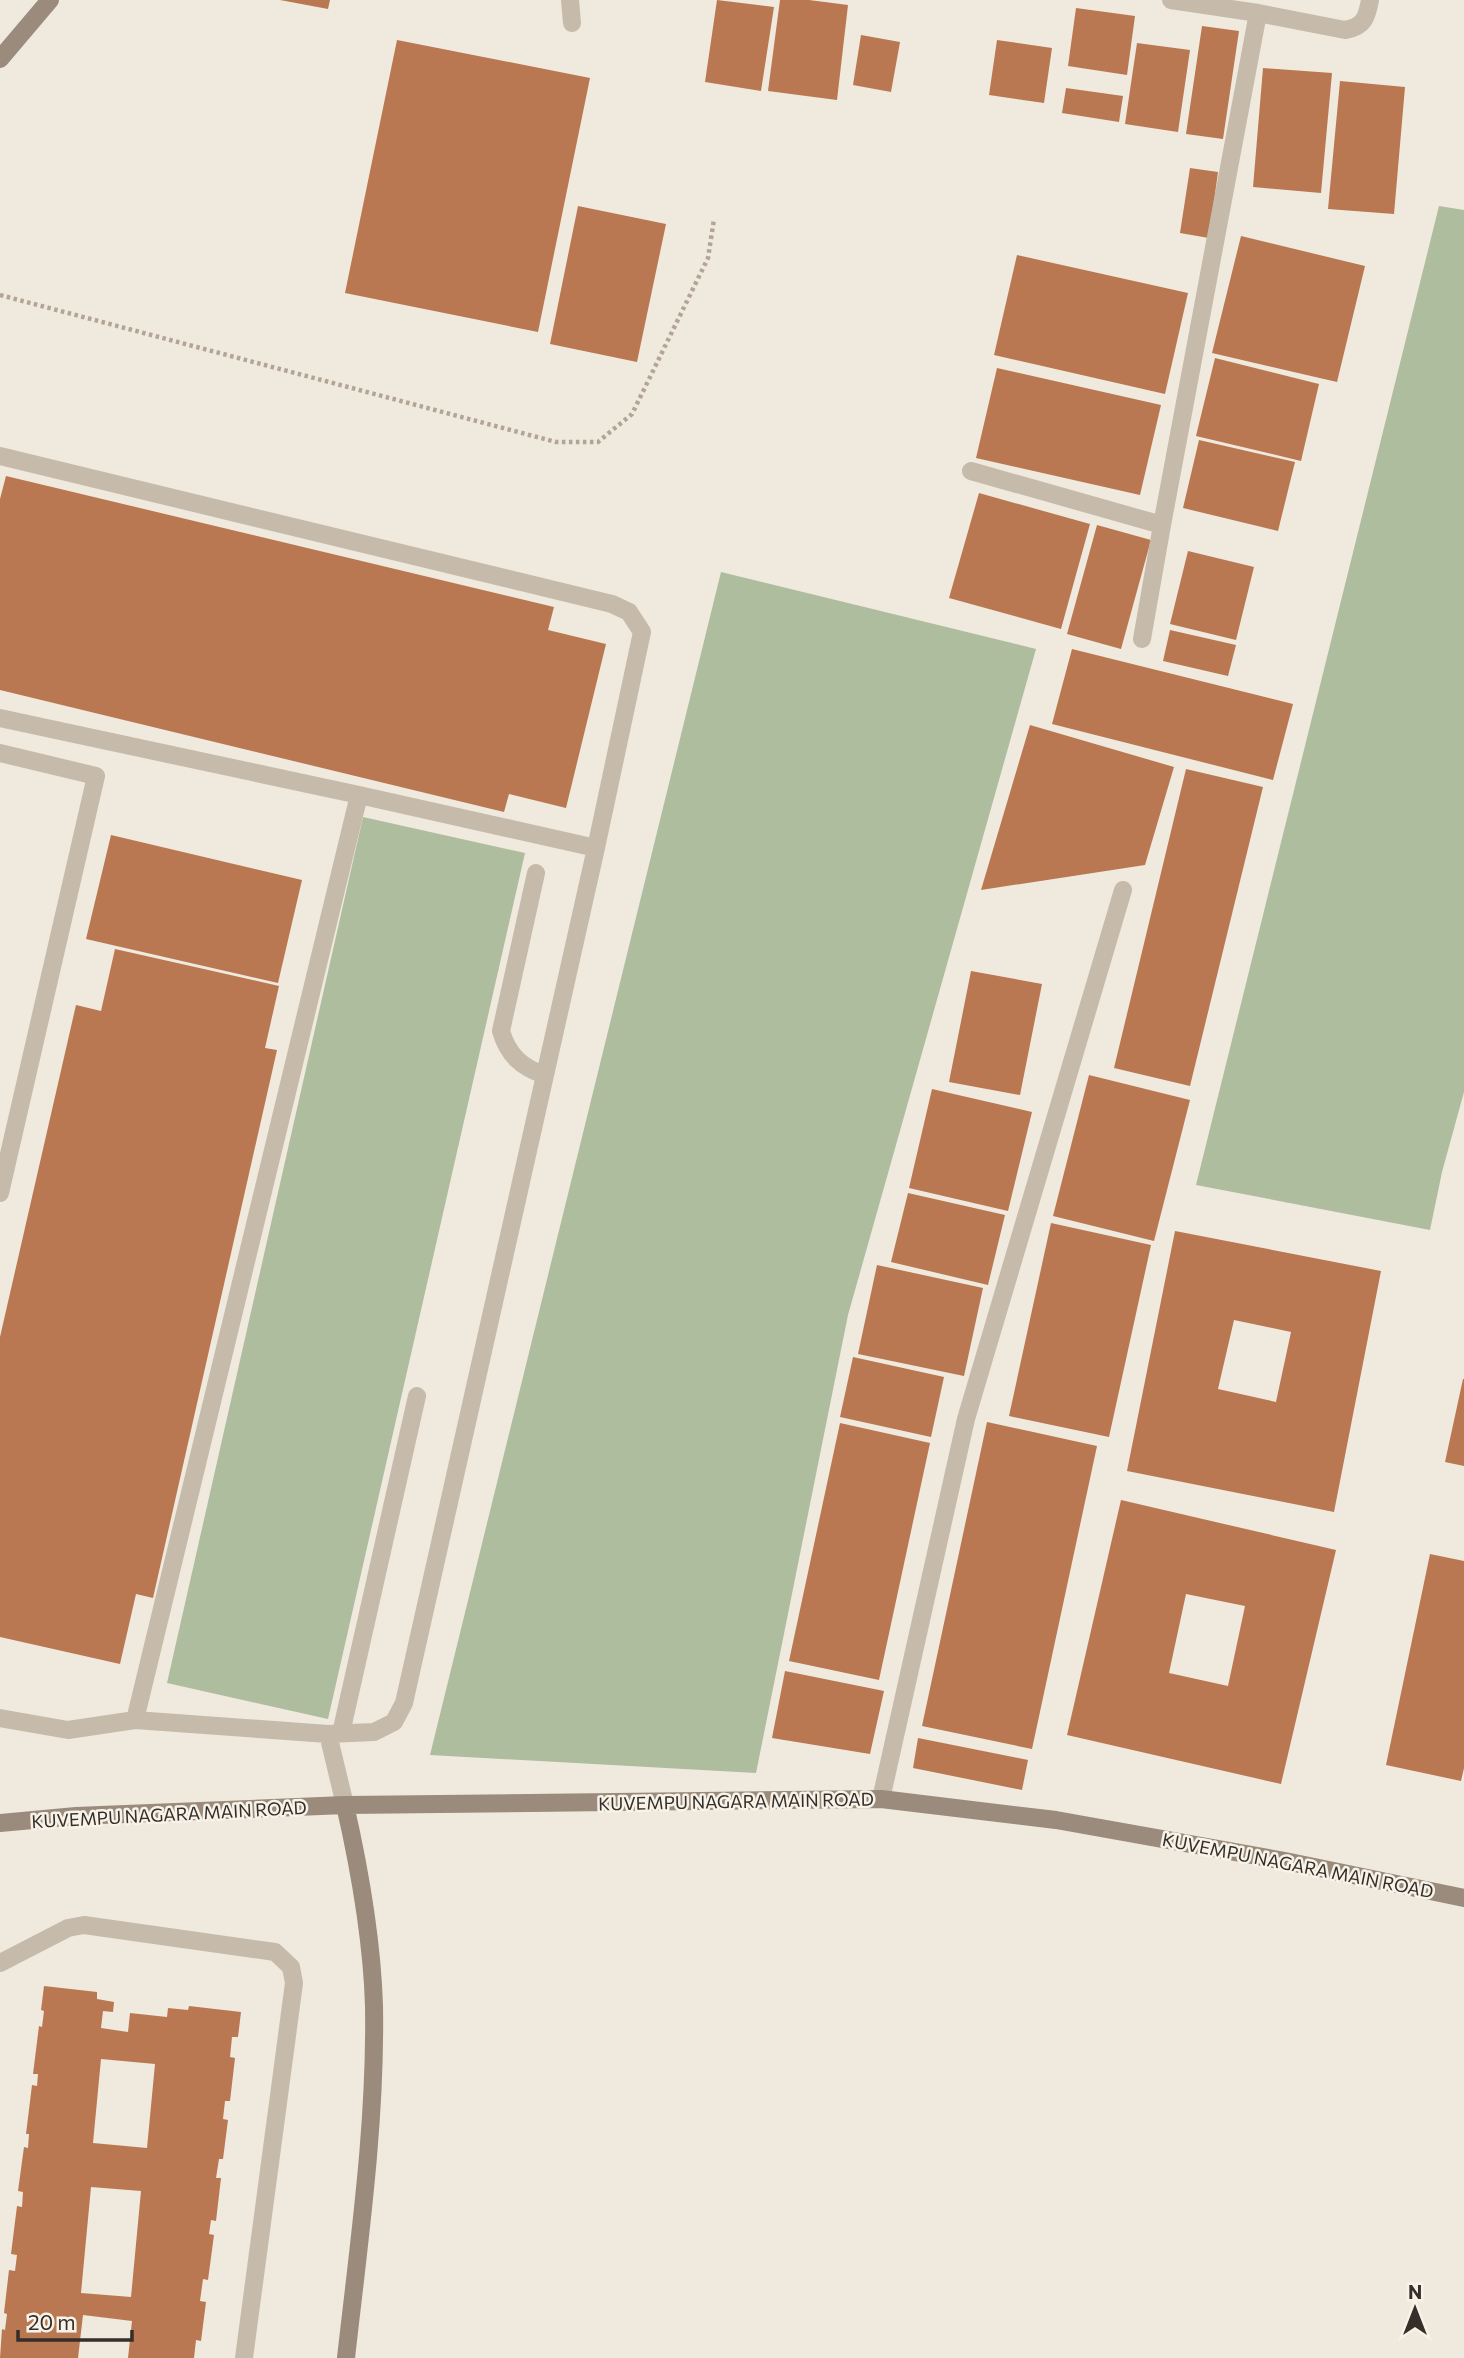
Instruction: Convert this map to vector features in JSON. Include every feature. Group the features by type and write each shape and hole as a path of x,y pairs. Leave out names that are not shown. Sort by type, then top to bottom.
{"street":[{"path":"0,59 50,0"},
{"path":"570,0 572,23"},
{"path":"1171,0 1345,30 1356,28 1364,22 1370,0"},
{"path":"1142,639 1258,13"},
{"path":"0,456 612,604 629,612 642,632 596,849 404,1703 394,1722 374,1732 334,1734 135,1720 68,1730 0,1718"},
{"path":"971,471 1162,525"},
{"path":"0,718 596,849"},
{"path":"0,753 96,776 0,1194"},
{"path":"135,1720 359,795"},
{"path":"536,873 501,1031 510,1052 519,1063 545,1075"},
{"path":"881,1799 966,1419 1123,890"},
{"path":"346,2358 364,2198 374,2059 374,2003 359,1866 345,1805 334,1734 417,1396"},
{"name":"KUVEMPU NAGARA MAIN ROAD","path":"0,1823 76,1816 345,1805 881,1799 1056,1820 1285,1861 1464,1898"},
{"path":"0,1963 68,1928 84,1925 275,1952 291,1967 294,1983 244,2358"}],"path":[{"path":"0,295 556,442 597,442 632,414 708,258 714,219"}],"green space":[{"path":"1439,206 1464,210 1464,1092 1442,1172 1430,1230 1196,1185"},
{"path":"721,572 1036,649 848,1315 756,1773 430,1755"},
{"path":"363,817 525,853 328,1719 167,1683"}],"building":[{"path":"280,0 330,0 328,9"},
{"path":"717,0 774,7 761,91 705,82"},
{"path":"780,0 809,0 848,5 837,100 768,91"},
{"path":"1076,8 1135,16 1127,75 1068,66"},
{"path":"1202,26 1239,31 1223,139 1186,134"},
{"path":"861,35 900,42 891,92 853,85"},
{"path":"397,40 590,78 538,332 345,293"},
{"path":"997,40 1052,48 1044,103 989,95"},
{"path":"1137,43 1190,50 1178,132 1125,124"},
{"path":"1263,68 1332,73 1321,193 1253,187"},
{"path":"1340,81 1405,87 1394,214 1328,209"},
{"path":"1066,88 1123,96 1119,122 1062,113"},
{"path":"1190,168 1218,172 1209,238 1180,233"},
{"path":"578,206 666,224 637,362 550,344"},
{"path":"1241,236 1365,266 1337,382 1212,353"},
{"path":"1017,255 1188,293 1165,394 994,355"},
{"path":"1215,358 1319,384 1301,461 1196,436"},
{"path":"997,368 1161,405 1140,495 976,458"},
{"path":"1199,440 1295,462 1278,531 1183,508"},
{"path":"6,476 554,607 548,630 606,644 566,808 509,794 504,812 0,690 0,499"},
{"path":"979,493 1090,524 1061,629 949,598"},
{"path":"1097,525 1151,540 1121,649 1067,634"},
{"path":"1188,551 1254,567 1236,640 1170,624"},
{"path":"1170,630 1236,645 1228,676 1163,661"},
{"path":"1072,649 1293,704 1273,780 1052,724"},
{"path":"1030,725 1174,767 1145,865 981,890"},
{"path":"1186,769 1263,787 1190,1086 1114,1068"},
{"path":"111,835 302,880 278,983 86,939"},
{"path":"115,949 279,986 265,1048 277,1050 153,1598 136,1594 120,1664 0,1637 0,1337 76,1005 101,1011"},
{"path":"971,971 1042,984 1020,1095 949,1082"},
{"path":"1089,1075 1190,1100 1154,1241 1053,1216"},
{"path":"932,1089 1032,1112 1008,1211 909,1188"},
{"path":"908,1193 1005,1215 988,1285 891,1262"},
{"path":"1051,1223 1151,1245 1109,1437 1009,1416"},
{"path":"1175,1231 1381,1271 1334,1512 1127,1471","holes":["1234,1320 1291,1332 1276,1402 1218,1389"]},
{"path":"877,1265 983,1288 964,1376 858,1354"},
{"path":"853,1357 944,1377 931,1437 840,1417"},
{"path":"1464,1379 1464,1466 1445,1462"},
{"path":"987,1422 1097,1446 1032,1749 922,1726"},
{"path":"840,1423 930,1443 879,1680 789,1661"},
{"path":"1121,1500 1336,1550 1281,1784 1067,1735","holes":["1186,1594 1245,1606 1228,1686 1169,1673"]},
{"path":"1430,1554 1464,1561 1464,1768 1461,1781 1386,1765"},
{"path":"785,1671 884,1691 870,1754 772,1738"},
{"path":"918,1738 1028,1760 1022,1790 913,1768"},
{"path":"44,1986 97,1992 97,1999 114,2002 113,2012 103,2011 101,2028 128,2032 130,2013 167,2017 168,2008 188,2010 189,2006 241,2012 238,2037 232,2037 230,2057 235,2058 230,2101 225,2101 223,2119 228,2120 223,2159 219,2159 216,2178 221,2178 216,2221 211,2220 209,2234 214,2235 208,2280 203,2279 200,2301 206,2302 201,2341 196,2340 194,2358 128,2358 132,2321 83,2315 78,2358 0,2358 2,2329 5,2330 7,2314 4,2313 9,2270 15,2271 17,2255 11,2254 17,2206 22,2207 23,2192 18,2191 24,2147 28,2148 29,2134 26,2134 32,2085 37,2086 38,2074 33,2074 39,2026 42,2027 44,2011 41,2010","holes":["101,2059 155,2064 147,2148 93,2143","91,2187 141,2191 131,2297 81,2293"]}]}
